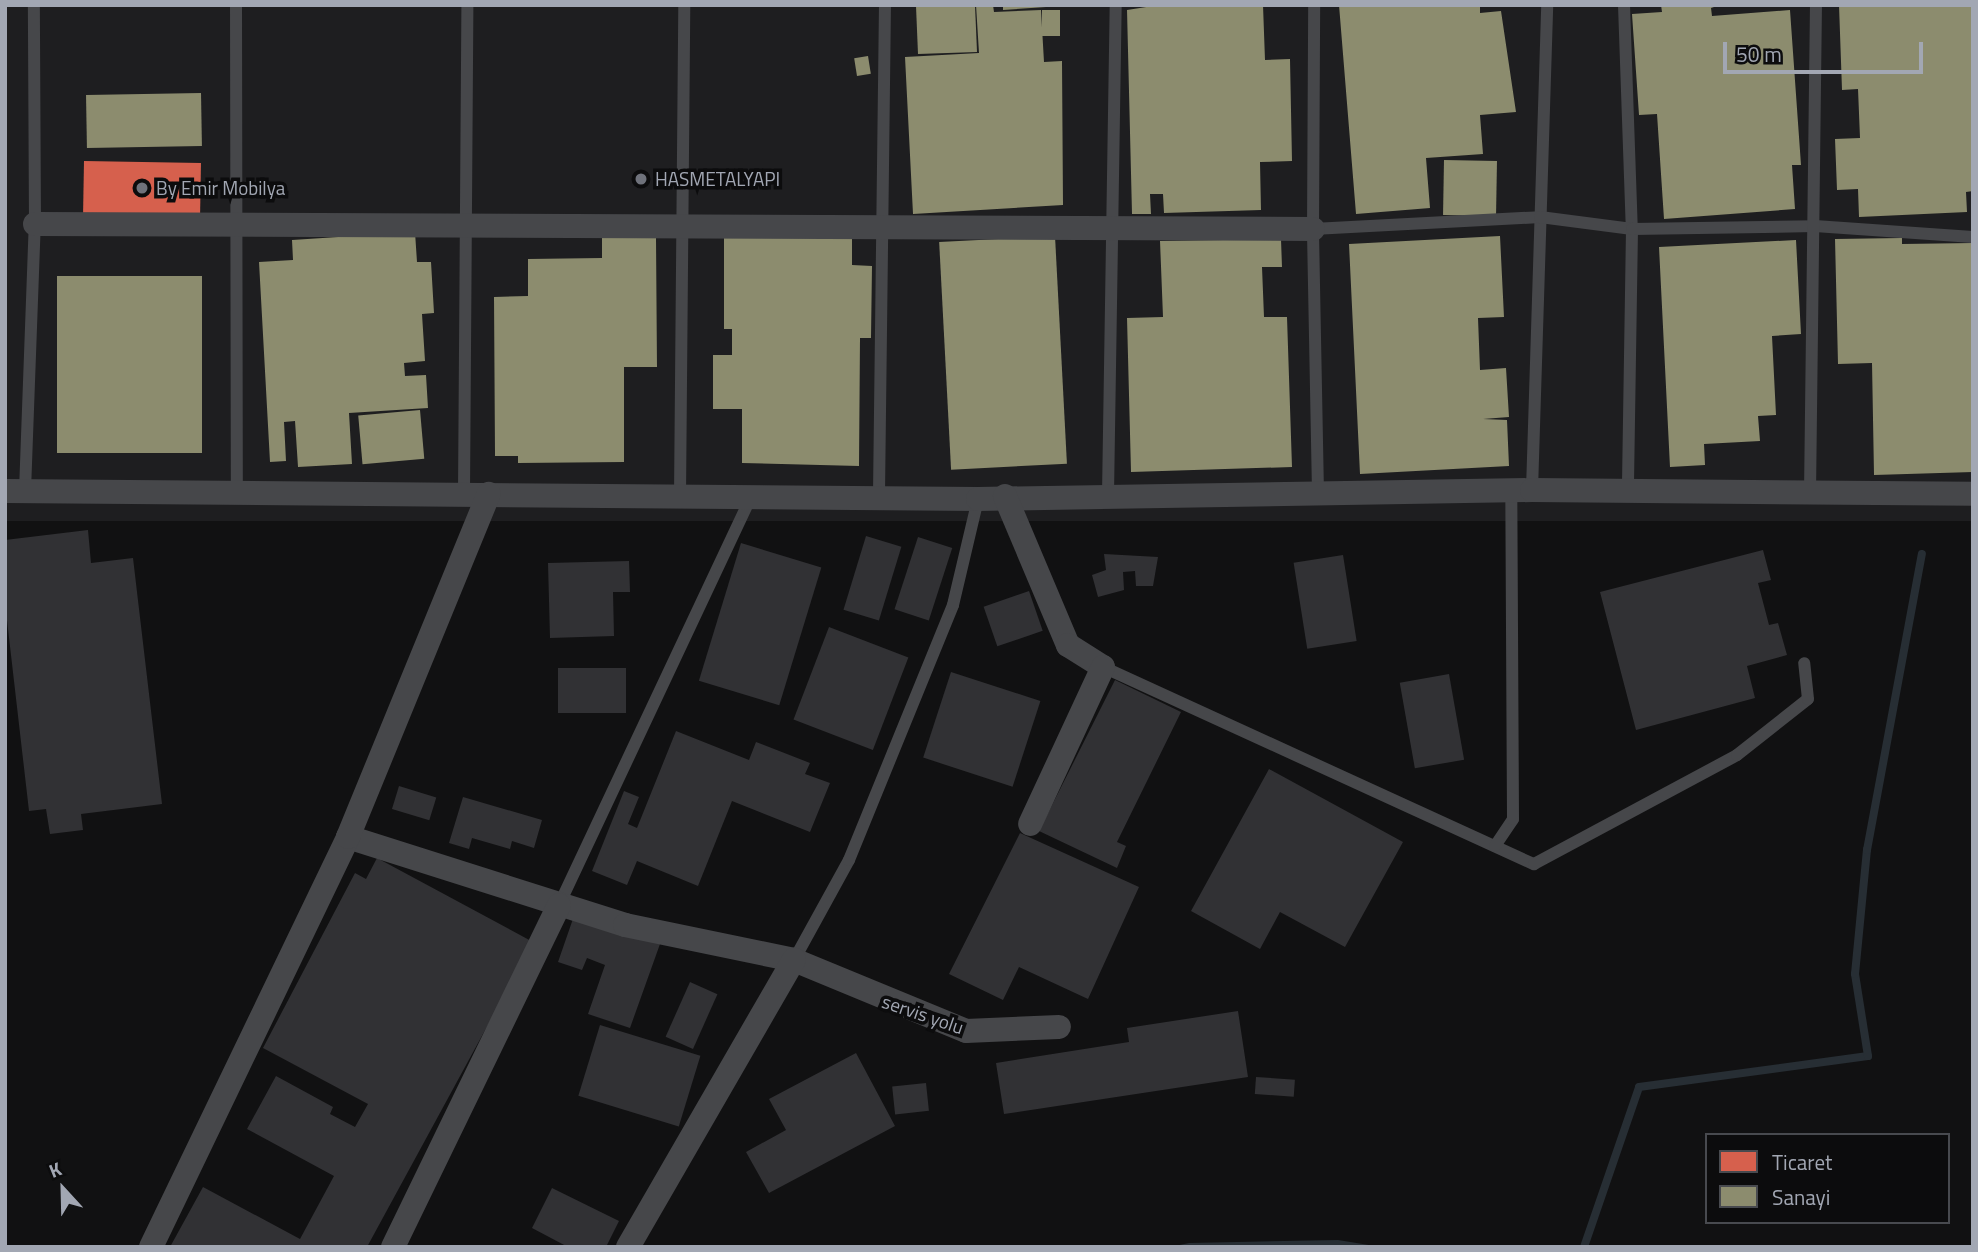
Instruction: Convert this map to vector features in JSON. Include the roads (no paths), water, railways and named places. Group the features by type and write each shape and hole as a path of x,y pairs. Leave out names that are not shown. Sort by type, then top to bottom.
{"street":[{"path":"35,224 884,223 1313,229"},
{"path":"15,491 237,489 680,497 880,495 978,499 1005,496 1521,490 1628,495 1973,495"},
{"path":"151,1247 348,837 489,494"},
{"path":"1005,496 1068,645 1103,667 1030,824"},
{"name":"servis yolu","path":"348,837 559,905 718,948 794,960 966,1031 1059,1027"},
{"path":"393,1247 559,905"},
{"path":"628,1247 794,960"}],"lane":[{"path":"15,491 35,224 34,5"},
{"path":"236,5 234,225 237,489"},
{"path":"464,493 467,5"},
{"path":"680,497 684,5"},
{"path":"880,495 885,5"},
{"path":"1108,495 1116,5"},
{"path":"1314,5 1313,229 1318,493"},
{"path":"1495,846 1513,819 1521,490 1540,217 1547,5"},
{"path":"1624,5 1632,229 1628,495"},
{"path":"1810,495 1816,5"},
{"path":"1313,229 1540,217 1632,229 1815,226 1973,237"},
{"path":"559,905 751,495"},
{"path":"794,960 849,860 953,605 978,499"},
{"path":"1103,667 1534,864 1737,755 1808,699 1804,663"}],"waterway":[{"path":"1584,1247 1639,1087 1868,1056 1855,974 1867,850 1922,554"}],"place":[{"name":"HASMETALYAPI","path":"641,179"},
{"name":"By Emir Mobilya","path":"142,188"}]}
